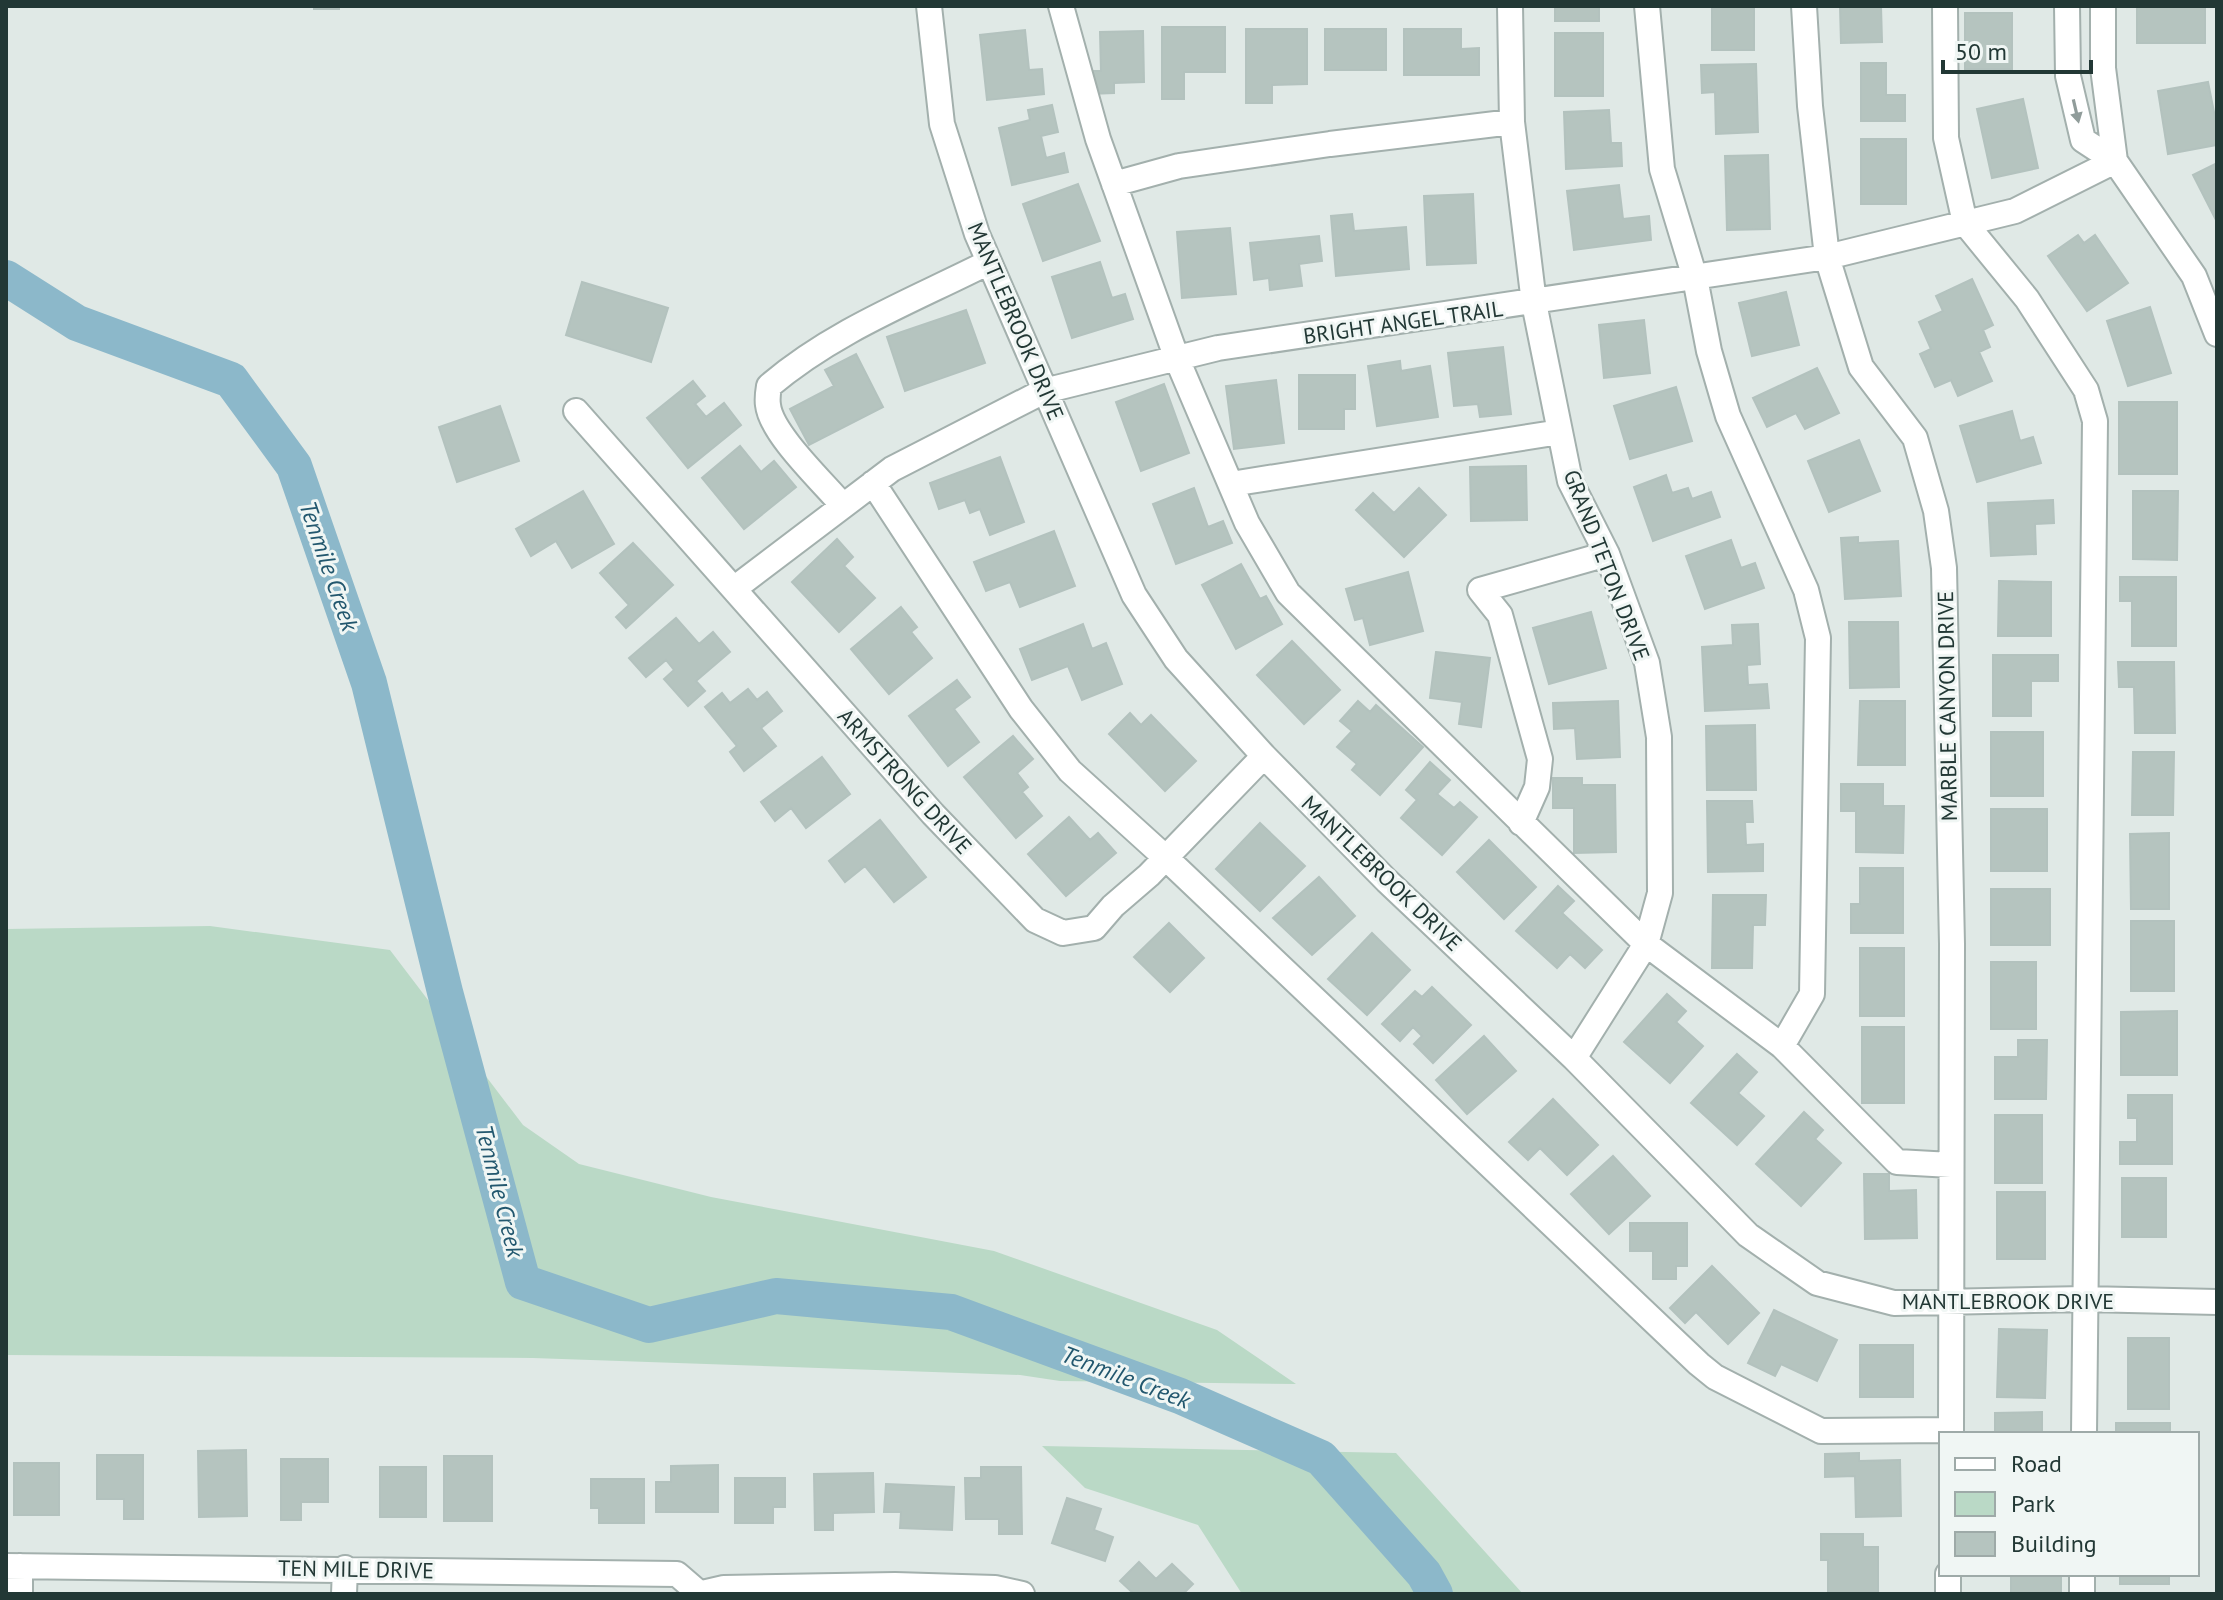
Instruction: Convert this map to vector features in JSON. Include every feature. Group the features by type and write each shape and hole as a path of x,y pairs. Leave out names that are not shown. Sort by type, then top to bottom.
{"street":[{"name":"MANTLEBROOK DRIVE","path":"929,6 942,124 977,234 1134,595 1176,659 1264,756 1387,881 1574,1058 1748,1235 1817,1283 1894,1303 2085,1299 2217,1302"},
{"path":"1061,6 1098,139 1177,359 1247,523 1288,593 1646,944 1782,1046 1897,1162 1951,1165"},
{"name":"GRAND TETON DRIVE","path":"1510,6 1512,122 1534,303 1560,432 1570,481 1607,554 1647,663 1659,737 1660,893 1646,944 1574,1058"},
{"path":"1647,6 1662,169 1695,278 1709,351 1728,416 1806,590 1818,638 1812,994 1782,1046"},
{"name":"MARBLE CANYON DRIVE","path":"1804,6 1810,106 1827,257 1861,367 1915,438 1936,511 1944,568 1952,944 1951,1432"},
{"path":"1945,6 1946,138 1965,223 2027,299 2086,390 2095,421 2084,1432"},
{"path":"2067,6 2068,76 2083,140 2115,161 2194,276 2216,328"},
{"path":"2103,6 2103,68 2115,161"},
{"path":"1114,184 1179,166 1512,122"},
{"name":"BRIGHT ANGEL TRAIL","path":"735,588 892,469 1044,391 1218,348 1827,257 2015,211 2115,161"},
{"path":"843,506 802,462 772,418 768,405 769,386 796,363 860,325 989,262"},
{"name":"ARMSTRONG DRIVE","path":"576,411 933,814 1035,920 1063,933 1094,928 1264,756"},
{"path":"1231,484 1560,432"},
{"path":"873,483 1031,721 1070,771 1715,1377 1821,1431 1951,1432"},
{"path":"1521,823 1537,787 1540,759 1500,615 1480,590 1607,554"},
{"path":"13,1566 20,1594"},
{"name":"TEN MILE DRIVE","path":"13,1566 345,1568 566,1583 677,1574 698,1594 724,1588 817,1590 895,1585 981,1588 1022,1594"},
{"path":"344,1594 345,1568"}],"green space":[{"path":"210,926 390,950 523,1125 579,1164 711,1197 994,1251 1217,1330 1296,1384 1060,1381 1020,1375 533,1358 6,1355 6,929"},
{"path":"1042,1446 1396,1453 1523,1594 1242,1594 1198,1525 1085,1488"}],"building":[{"path":"314,6 339,6 339,9 314,9"},
{"path":"1555,6 1599,6 1599,21 1555,21"},
{"path":"1712,6 1754,6 1754,50 1712,50"},
{"path":"1840,6 1881,6 1882,42 1841,43"},
{"path":"2137,6 2205,6 2205,43 2137,43"},
{"path":"1965,13 2012,13 2012,69 1965,69"},
{"path":"1162,27 1225,27 1225,72 1184,72 1184,99 1162,99"},
{"path":"1246,29 1307,29 1307,84 1272,85 1272,103 1246,103"},
{"path":"1325,29 1386,29 1386,70 1325,70"},
{"path":"1404,29 1461,29 1461,49 1479,48 1479,75 1404,75"},
{"path":"1025,30 1029,70 1042,69 1044,94 987,100 980,35"},
{"path":"1143,31 1144,82 1114,83 1114,93 1089,94 1088,71 1101,71 1100,32"},
{"path":"1555,33 1603,33 1603,96 1555,96"},
{"path":"1861,63 1886,63 1886,95 1905,95 1905,121 1861,121"},
{"path":"1756,64 1758,132 1716,134 1715,92 1702,93 1701,65"},
{"path":"2208,82 2217,127 2217,145 2168,154 2158,91"},
{"path":"2023,99 2038,168 1992,178 1977,109"},
{"path":"1052,105 1058,132 1041,136 1046,158 1064,153 1068,172 1012,185 999,128 1030,120 1028,110"},
{"path":"1609,110 1611,143 1621,143 1622,166 1566,169 1564,112"},
{"path":"1861,139 1906,139 1906,204 1861,204"},
{"path":"1768,155 1770,229 1727,230 1725,156"},
{"path":"2217,163 2217,222 2193,175"},
{"path":"1078,184 1100,241 1043,261 1023,204"},
{"path":"1619,185 1623,219 1649,216 1651,240 1574,250 1567,191"},
{"path":"1473,194 1476,263 1427,265 1424,196"},
{"path":"1352,214 1354,231 1406,227 1409,269 1336,276 1331,216"},
{"path":"1230,228 1236,294 1182,298 1177,232"},
{"path":"2078,235 2084,243 2095,235 2128,283 2087,311 2048,256"},
{"path":"1319,236 1322,261 1299,264 1302,286 1270,290 1269,278 1254,280 1250,243"},
{"path":"1100,262 1112,298 1125,294 1133,319 1072,338 1052,277"},
{"path":"1972,279 1993,325 1983,330 1990,347 1979,352 1992,381 1958,396 1951,380 1935,387 1920,354 1931,349 1919,322 1943,311 1936,296"},
{"path":"582,282 668,308 651,362 566,335"},
{"path":"1786,292 1799,345 1752,356 1739,303"},
{"path":"2150,307 2171,373 2128,386 2107,321"},
{"path":"966,310 985,363 905,391 887,337"},
{"path":"1644,320 1650,373 1604,378 1599,325"},
{"path":"1503,347 1511,414 1480,417 1478,404 1454,406 1448,353"},
{"path":"856,354 883,407 809,445 790,409 834,386 825,370"},
{"path":"1400,361 1401,371 1430,366 1438,417 1377,426 1368,366"},
{"path":"1817,368 1839,413 1805,429 1796,413 1767,427 1753,398"},
{"path":"1299,375 1355,375 1355,409 1344,409 1344,429 1299,429"},
{"path":"1276,380 1284,443 1234,449 1226,386"},
{"path":"693,381 705,396 695,404 706,417 724,403 741,425 688,468 647,418"},
{"path":"1164,384 1189,453 1141,471 1116,402"},
{"path":"1676,387 1692,441 1630,459 1614,406"},
{"path":"2119,402 2177,402 2177,474 2119,474"},
{"path":"500,406 519,461 457,482 439,427"},
{"path":"2012,411 2020,441 2033,437 2041,463 1977,482 1960,426"},
{"path":"1859,440 1880,491 1829,512 1808,461"},
{"path":"740,446 761,472 774,461 796,487 744,529 702,478"},
{"path":"1000,457 1024,522 990,535 980,509 970,513 965,500 939,509 930,483"},
{"path":"1526,466 1527,520 1471,521 1470,467"},
{"path":"1666,475 1672,493 1688,488 1692,499 1711,492 1720,517 1653,541 1634,487"},
{"path":"1194,488 1208,527 1223,521 1232,543 1176,564 1153,504"},
{"path":"1419,488 1446,515 1404,557 1356,510 1373,493 1394,513"},
{"path":"583,491 614,544 572,568 556,541 531,556 516,529"},
{"path":"2133,491 2178,491 2177,560 2133,559"},
{"path":"2053,500 2054,523 2035,524 2036,554 1991,556 1988,503"},
{"path":"1054,531 1075,586 1020,607 1010,582 986,591 974,562"},
{"path":"1858,537 1858,543 1898,541 1901,596 1845,599 1841,538"},
{"path":"837,539 853,557 844,566 875,598 839,632 792,582"},
{"path":"1731,540 1741,568 1755,563 1764,588 1705,609 1686,556"},
{"path":"633,543 673,585 626,628 616,617 629,605 600,573"},
{"path":"1241,564 1260,599 1266,596 1282,624 1236,649 1202,585"},
{"path":"1408,572 1423,631 1370,645 1363,618 1355,620 1346,589"},
{"path":"2120,577 2176,577 2176,646 2132,646 2132,601 2120,601"},
{"path":"1999,581 2051,582 2051,636 1998,636"},
{"path":"901,607 917,627 911,632 932,658 889,694 851,649"},
{"path":"1591,612 1606,668 1549,684 1533,628"},
{"path":"676,618 699,644 713,632 730,652 696,681 705,691 688,706 664,679 674,670 666,660 646,677 629,658"},
{"path":"1849,622 1898,622 1899,687 1850,688"},
{"path":"1083,624 1092,649 1106,643 1122,684 1082,700 1068,666 1032,680 1020,649"},
{"path":"1758,624 1760,664 1747,665 1748,685 1767,684 1769,708 1705,711 1702,647 1733,645 1732,625"},
{"path":"1292,641 1340,690 1304,724 1257,675"},
{"path":"1436,652 1490,658 1481,727 1459,724 1462,702 1430,698"},
{"path":"1993,655 2058,655 2058,681 2031,681 2031,716 1993,716"},
{"path":"2118,662 2174,662 2175,733 2135,733 2134,687 2119,687"},
{"path":"957,680 970,697 954,709 979,742 948,766 909,716"},
{"path":"748,689 757,700 767,692 782,711 761,728 776,746 744,771 730,752 737,746 705,707 722,693 730,703"},
{"path":"1358,701 1370,712 1376,705 1423,747 1380,795 1352,770 1357,764 1337,747 1352,731 1340,721"},
{"path":"1618,701 1620,757 1577,759 1575,728 1554,729 1553,703"},
{"path":"1860,701 1905,701 1905,765 1858,765"},
{"path":"1130,713 1141,725 1151,715 1196,761 1165,791 1109,734"},
{"path":"1755,725 1756,790 1707,790 1706,726"},
{"path":"1991,732 2043,732 2043,796 1991,796"},
{"path":"1013,736 1033,759 1017,773 1028,787 1022,792 1042,816 1016,838 964,777"},
{"path":"2133,752 2174,752 2173,815 2132,815"},
{"path":"822,757 850,794 806,828 791,808 775,821 761,802"},
{"path":"1430,762 1450,780 1437,794 1454,808 1460,802 1477,817 1442,855 1401,818 1417,800 1406,790"},
{"path":"1553,778 1582,778 1582,785 1615,785 1616,852 1574,853 1574,808 1553,808"},
{"path":"1841,784 1883,784 1883,806 1904,806 1903,853 1856,852 1856,811 1841,811"},
{"path":"1707,801 1752,801 1753,822 1745,822 1746,845 1763,844 1763,871 1708,872"},
{"path":"1991,809 2047,809 2047,871 1991,871"},
{"path":"1069,817 1090,840 1098,833 1116,853 1066,896 1028,854"},
{"path":"880,820 926,877 894,902 865,866 845,882 829,861"},
{"path":"1260,823 1305,866 1260,911 1216,869"},
{"path":"2169,833 2169,909 2131,909 2130,834"},
{"path":"1489,840 1536,887 1504,919 1457,872"},
{"path":"1860,868 1903,868 1903,933 1851,933 1851,904 1860,904"},
{"path":"1319,877 1355,916 1312,955 1273,918"},
{"path":"1558,886 1574,901 1562,913 1602,950 1585,968 1570,954 1557,968 1516,931"},
{"path":"1991,889 2050,889 2050,945 1991,945"},
{"path":"1713,895 1766,895 1765,925 1753,925 1752,968 1712,968"},
{"path":"2131,921 2174,921 2174,991 2131,991"},
{"path":"1169,923 1204,958 1170,992 1134,957"},
{"path":"1372,933 1410,970 1367,1015 1328,979"},
{"path":"1860,948 1904,948 1904,1016 1860,1016"},
{"path":"1991,962 2036,962 2036,1029 1991,1029"},
{"path":"1432,987 1471,1025 1433,1063 1414,1044 1422,1036 1413,1027 1400,1041 1382,1024 1415,991 1422,997"},
{"path":"1667,994 1686,1011 1676,1022 1703,1046 1670,1083 1624,1042"},
{"path":"2177,1011 2177,1075 2121,1075 2121,1012"},
{"path":"1862,1027 1904,1027 1904,1103 1862,1103"},
{"path":"1484,1036 1516,1071 1467,1114 1436,1080"},
{"path":"2018,1040 2047,1040 2046,1099 1995,1099 1995,1057 2018,1057"},
{"path":"1737,1054 1757,1072 1738,1093 1764,1116 1737,1145 1691,1103"},
{"path":"2128,1095 2172,1095 2172,1164 2120,1164 2120,1142 2137,1142 2137,1118 2128,1118"},
{"path":"1553,1099 1598,1145 1567,1175 1540,1148 1528,1160 1509,1142"},
{"path":"1804,1112 1823,1130 1815,1139 1841,1163 1801,1206 1756,1164"},
{"path":"1995,1115 2042,1115 2042,1183 1995,1183"},
{"path":"1613,1156 1650,1196 1609,1234 1571,1194"},
{"path":"1864,1174 1889,1174 1889,1191 1916,1190 1917,1238 1865,1239"},
{"path":"2122,1178 2166,1178 2166,1237 2122,1237"},
{"path":"1997,1192 2045,1192 2045,1259 1997,1259"},
{"path":"1630,1223 1687,1223 1687,1266 1676,1266 1676,1279 1653,1279 1653,1251 1630,1251"},
{"path":"1712,1266 1759,1313 1728,1344 1696,1312 1685,1323 1670,1308"},
{"path":"1774,1310 1837,1340 1817,1381 1781,1364 1775,1376 1748,1363"},
{"path":"1999,1329 2047,1330 2045,1398 1997,1397"},
{"path":"2128,1338 2169,1338 2169,1409 2128,1409"},
{"path":"1860,1345 1913,1345 1913,1397 1860,1397"},
{"path":"2042,1412 2042,1432 1995,1432 1995,1413"},
{"path":"2116,1423 2170,1423 2170,1432 2116,1432"},
{"path":"246,1450 247,1516 199,1517 198,1451"},
{"path":"1859,1453 1859,1461 1900,1460 1901,1516 1856,1517 1855,1476 1825,1477 1825,1454"},
{"path":"97,1455 143,1455 143,1519 124,1519 124,1499 97,1499"},
{"path":"444,1456 492,1456 492,1521 444,1521"},
{"path":"281,1459 328,1459 328,1502 301,1502 301,1520 281,1520"},
{"path":"14,1463 59,1463 59,1515 14,1515"},
{"path":"718,1465 718,1512 656,1512 656,1482 671,1482 671,1466"},
{"path":"380,1467 426,1467 426,1517 380,1517"},
{"path":"981,1467 1021,1467 1022,1534 999,1534 999,1519 966,1519 965,1478 981,1478"},
{"path":"873,1473 874,1512 833,1513 833,1530 815,1530 814,1474"},
{"path":"735,1478 785,1478 785,1507 773,1507 773,1523 735,1523"},
{"path":"591,1479 644,1479 644,1523 599,1523 599,1508 591,1508"},
{"path":"886,1484 954,1487 952,1530 900,1528 901,1512 884,1512"},
{"path":"1067,1498 1101,1509 1094,1530 1113,1537 1105,1561 1052,1543"},
{"path":"1821,1534 1863,1534 1863,1547 1878,1547 1878,1594 1828,1594 1828,1560 1821,1560"},
{"path":"1139,1562 1156,1579 1172,1564 1193,1584 1183,1594 1134,1594 1120,1581"},
{"path":"2011,1576 2061,1576 2061,1594 2011,1594"},
{"path":"2120,1576 2169,1576 2169,1584 2120,1584"}],"waterway":[{"name":"Tenmile Creek","path":"6,278 77,323 231,380 294,466 369,683 445,992 523,1282 649,1325 776,1296 951,1312 1180,1396 1321,1458 1424,1574 1435,1594"}]}
